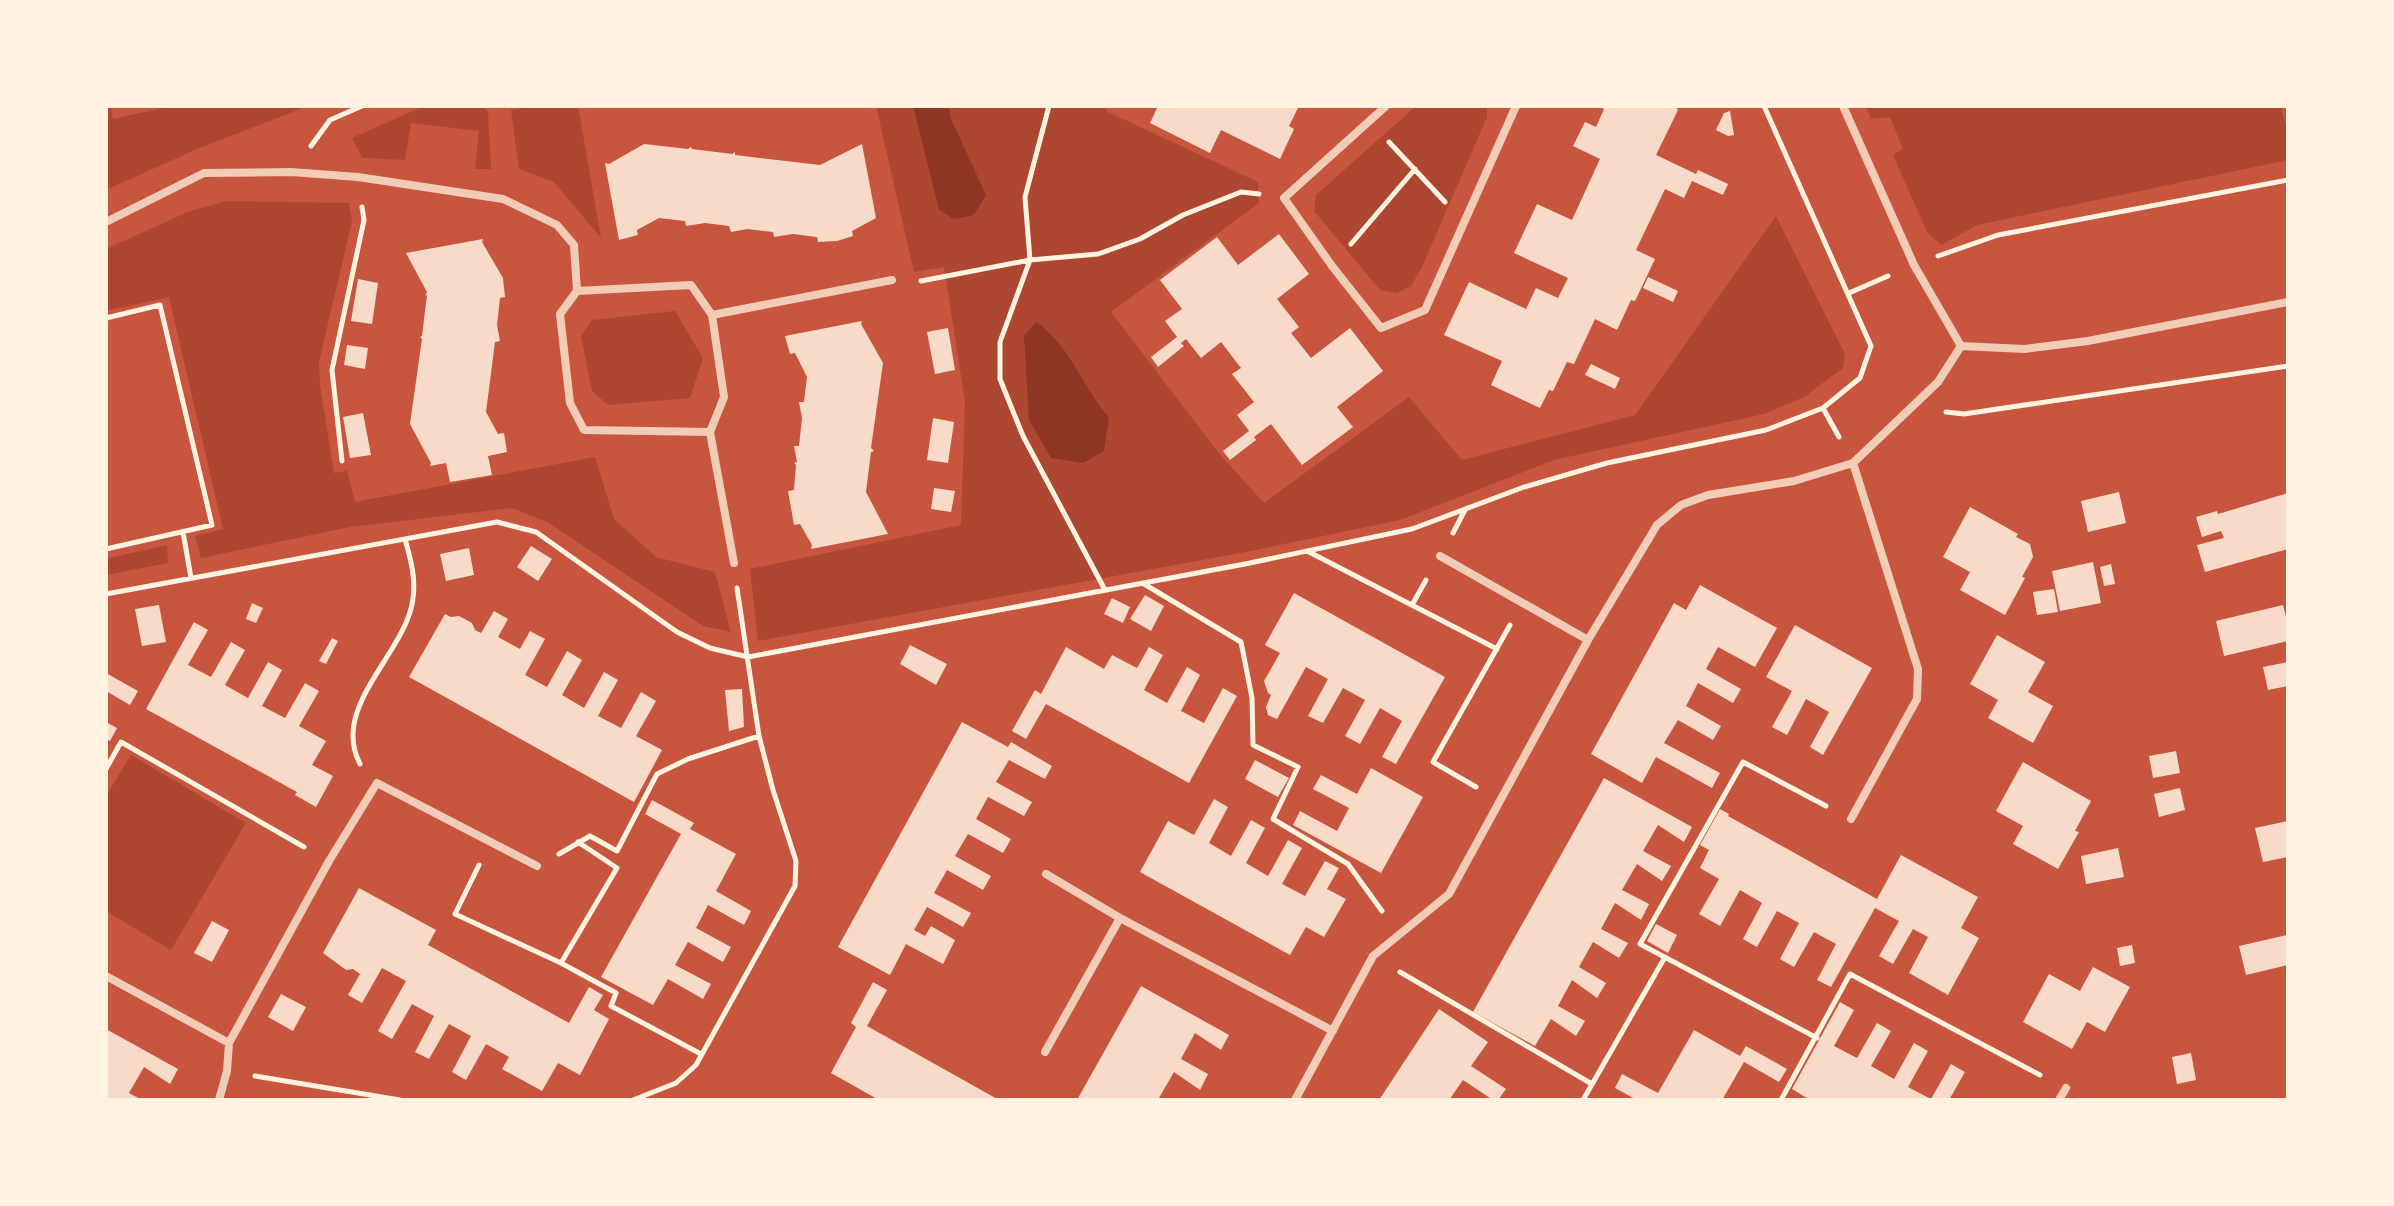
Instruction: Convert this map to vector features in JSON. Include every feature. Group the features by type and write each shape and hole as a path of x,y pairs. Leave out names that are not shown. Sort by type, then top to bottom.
{"street":[{"path":"1386,106 1284,198 1381,328 1425,310 1516,106"},
{"path":"1843,106 1914,265 1961,346"},
{"path":"106,222 204,173 291,172 358,177 503,199 557,225 574,245 577,291 560,314 570,403 584,430 710,432"},
{"path":"712,315 892,280"},
{"path":"577,291 691,285 712,315 724,397 710,432 734,563"},
{"path":"1961,346 2024,349 2088,341 2288,302"},
{"path":"1295,1100 1373,956 1449,894 1588,640 1657,525 1681,505 1708,495 1794,481 1853,463 1938,382 1961,346"},
{"path":"1851,819 1917,699 1918,669 1853,463"},
{"path":"1440,556 1588,640"},
{"path":"219,1100 227,1071 229,1043 329,861 377,783 537,866"},
{"path":"1046,874 1120,918 1333,1031"},
{"path":"1045,1052 1120,918"},
{"path":"106,976 229,1043"},
{"path":"2059,1100 2066,1088"}],"path":[{"path":"291,172 330,120 362,106"},
{"path":"1049,106 1025,197 1030,260 1000,342 1000,379 1023,436 1105,590"},
{"path":"106,594 497,522 536,532 677,632 710,648 748,657 1412,529 1524,487 1607,463 1766,430 1823,408 1860,378 1871,346 1764,106"},
{"path":"1370,121 1464,223"},
{"path":"1332,266 1415,169"},
{"path":"342,461 332,370 364,220 358,177"},
{"path":"1849,293 1914,265 1998,235 2288,180"},
{"path":"892,280 911,283 1030,260 1098,254 1140,239 1183,215 1241,192 1284,198"},
{"path":"106,318 160,305 212,525 106,549"},
{"path":"1909,408 1964,414 2288,366"},
{"path":"183,532 191,578"},
{"path":"377,783 361,766 353,751 353,721 410,612 414,574 405,539"},
{"path":"1308,551 1497,649"},
{"path":"633,1100 676,1083 696,1065 795,886 796,861 759,736 734,563"},
{"path":"1143,583 1241,642 1252,698 1253,745 1298,767 1273,819 1348,864 1400,934"},
{"path":"1500,801 1433,762 1522,604"},
{"path":"537,866 590,836 617,851 657,774 688,759 759,736"},
{"path":"106,769 121,742 329,861"},
{"path":"1817,1038 1640,944 1743,762 1851,819"},
{"path":"491,842 455,914 561,963 616,993 611,1006 702,1054"},
{"path":"561,963 617,868 578,842"},
{"path":"1373,956 1592,1084"},
{"path":"1583,1100 1665,957"},
{"path":"1781,1100 1850,974 2066,1088"},
{"path":"227,1071 400,1100"}],"shaded area":[{"path":"106,106 110,106 113,119 172,106 308,106 197,149 106,190"},
{"path":"424,106 484,106 488,112 491,169 475,169 479,131 411,123 405,160 362,158 352,138"},
{"path":"535,106 578,106 601,238 554,182 519,169 511,110"},
{"path":"876,106 1108,106 1106,111 1258,182 1259,203 1111,312 1218,452 1264,503 1409,397 1462,460 1635,415 1776,216 1845,354 1843,368 1804,397 1764,414 1554,460 1400,520 1246,552 758,641 750,569 961,525 965,402 944,267 914,272"},
{"path":"913,106 949,106 951,119 986,195 974,215 954,219 939,210"},
{"path":"1416,106 1487,106 1487,117 1422,267 1411,286 1397,293 1380,290 1314,211 1316,195"},
{"path":"1866,106 2280,106 2288,131 2288,160 1977,225 1941,245 1927,232 1893,155 1903,149 1890,117 1871,119"},
{"path":"227,201 349,203 352,221 319,362 334,473 347,471 355,502 595,457 614,519 656,557 715,572 731,632 703,626 549,523 512,508 350,527 201,558 195,536 223,529 169,297 106,311 106,249 190,211"},
{"path":"675,311 703,358 690,398 608,405 592,391 581,336 592,320"},
{"path":"1036,322 1058,342 1109,418 1104,451 1083,463 1051,458 1029,420 1024,336"},
{"path":"167,545 168,563 106,575 106,559"},
{"path":"131,755 246,823 171,950 106,911 106,796"}],"building":[{"path":"1158,106 1299,106 1289,126 1294,129 1280,159 1221,130 1210,153 1150,123"},
{"path":"1598,106 1675,106 1678,110 1656,155 1696,174 1698,170 1728,184 1723,195 1692,181 1684,198 1665,189 1636,250 1655,259 1635,301 1631,300 1617,330 1595,319 1574,364 1567,362 1553,391 1549,390 1540,408 1491,385 1502,361 1444,335 1469,282 1526,309 1536,288 1558,298 1568,278 1514,253 1537,204 1572,220 1600,159 1573,146 1585,122 1596,127 1604,109"},
{"path":"1730,111 1734,135 1728,136 1716,130 1724,113"},
{"path":"644,144 735,152 735,155 820,165 862,144 876,218 852,231 853,236 837,241 818,242 817,237 793,234 774,237 773,232 747,229 731,232 729,226 705,223 686,226 685,221 659,218 637,230 638,235 619,240 605,163 609,164"},
{"path":"1279,234 1309,274 1277,299 1299,327 1291,333 1311,358 1350,328 1383,371 1337,407 1353,427 1302,465 1271,424 1230,460 1223,451 1249,431 1237,415 1254,402 1232,374 1241,368 1221,342 1201,358 1186,339 1181,343 1184,346 1158,367 1151,357 1177,337 1165,321 1182,309 1160,280 1217,237 1238,265"},
{"path":"483,239 503,278 505,297 500,298 497,325 500,341 495,342 486,412 498,434 504,433 507,452 488,456 492,475 450,482 446,463 430,466 410,424 427,292 406,253"},
{"path":"1648,277 1678,291 1673,302 1643,288"},
{"path":"358,279 378,283 372,324 351,321"},
{"path":"862,321 883,363 871,448 874,451 871,452 866,492 888,534 811,549 812,545 800,524 794,525 788,491 794,490 794,463 797,462 794,446 799,446 802,418 799,402 804,402 807,377 795,353 790,354 785,336"},
{"path":"948,328 955,370 935,374 927,332"},
{"path":"347,345 368,348 365,369 344,365"},
{"path":"1591,364 1620,378 1615,389 1585,375"},
{"path":"363,413 371,455 350,458 343,417"},
{"path":"933,418 954,422 948,463 927,460"},
{"path":"934,488 955,491 951,512 931,509"},
{"path":"2119,492 2126,523 2088,532 2081,501"},
{"path":"2288,493 2288,549 2205,572 2197,545 2224,538 2221,531 2202,537 2196,517 2217,511 2218,514"},
{"path":"1970,507 2030,544 2033,557 2005,615 1960,590 1970,572 1943,557"},
{"path":"531,546 552,559 538,581 517,567"},
{"path":"469,548 474,575 446,581 440,554"},
{"path":"2093,562 2101,603 2060,611 2052,571"},
{"path":"2111,564 2115,584 2104,586 2100,567"},
{"path":"1700,585 1777,628 1755,667 1718,647 1706,669 1741,689 1733,703 1698,683 1686,706 1721,726 1713,740 1678,720 1664,743 1720,773 1712,788 1656,757 1642,783 1591,754 1674,603 1686,610"},
{"path":"2054,589 2058,612 2037,615 2033,592"},
{"path":"1294,593 1445,677 1396,764 1382,757 1402,721 1380,708 1360,744 1345,736 1365,700 1343,688 1323,723 1308,716 1328,679 1306,667 1277,719 1268,715 1266,707 1271,695 1264,681 1280,653 1265,645"},
{"path":"1145,595 1164,606 1151,631 1130,619"},
{"path":"1112,598 1130,607 1123,623 1104,614"},
{"path":"252,603 263,608 256,623 246,619"},
{"path":"159,605 166,642 142,646 135,609"},
{"path":"2283,605 2288,641 2224,656 2216,621"},
{"path":"494,611 508,619 498,637 520,649 530,631 545,639 525,675 547,687 567,651 582,660 562,695 584,708 604,672 618,680 598,716 621,728 641,692 656,701 636,736 662,750 634,802 409,677 445,614 459,616 472,623 475,630 481,633"},
{"path":"194,622 208,630 188,665 211,677 231,642 245,650 225,685 248,698 268,662 282,670 262,706 285,718 305,683 319,691 299,726 326,741 312,765 333,776 316,807 295,795 297,792 146,709"},
{"path":"1795,625 1872,668 1823,755 1810,747 1829,712 1806,699 1787,735 1772,727 1792,691 1766,677"},
{"path":"1997,635 2045,662 2028,692 2053,706 2033,743 1988,718 1998,700 1970,684"},
{"path":"332,638 338,641 326,664 319,661"},
{"path":"910,645 947,664 936,685 900,664"},
{"path":"1066,647 1104,669 1112,655 1137,668 1149,647 1163,655 1144,690 1167,703 1187,667 1200,675 1181,711 1204,723 1223,688 1237,696 1189,783 1046,704 1026,739 1012,731 1035,690 1041,694"},
{"path":"2288,662 2288,686 2268,690 2263,667"},
{"path":"106,673 138,691 130,705 106,691"},
{"path":"742,689 744,727 729,731 725,690"},
{"path":"106,722 117,728 110,741 106,739"},
{"path":"962,722 1008,747 1011,742 1052,766 1045,779 1009,760 996,782 1032,802 1024,816 988,797 976,819 1011,839 1003,853 968,834 955,856 991,876 983,890 947,870 934,893 971,913 963,927 927,907 914,930 925,936 931,926 955,940 943,964 906,944 890,975 838,947"},
{"path":"2176,751 2180,773 2153,778 2149,756"},
{"path":"1255,760 1289,778 1278,797 1245,779"},
{"path":"2023,762 2091,801 2075,831 2079,832 2058,869 2013,844 2023,826 1996,811"},
{"path":"1371,768 1423,797 1381,873 1293,825 1300,811 1337,831 1349,808 1313,789 1321,775 1357,794"},
{"path":"1604,778 1692,827 1684,842 1658,825 1643,851 1671,866 1662,881 1637,864 1622,890 1649,904 1641,920 1615,903 1601,929 1628,943 1619,958 1593,942 1579,967 1606,983 1597,998 1572,980 1558,1006 1585,1021 1576,1036 1551,1019 1535,1046 1473,1012"},
{"path":"2180,788 2185,810 2159,817 2154,794"},
{"path":"1214,799 1228,807 1209,843 1231,856 1251,820 1265,828 1246,863 1268,876 1288,840 1302,848 1282,884 1305,896 1325,861 1339,868 1327,889 1346,899 1324,937 1306,927 1290,955 1140,872 1168,821 1194,835"},
{"path":"652,800 694,823 690,829 736,854 716,891 751,911 744,925 708,905 696,928 731,947 723,962 688,942 675,965 711,984 703,999 668,979 653,1005 601,977 681,834 645,814"},
{"path":"1720,809 1877,899 1901,855 1978,897 1961,928 1979,938 1948,995 1909,973 1928,937 1913,929 1893,964 1879,956 1899,921 1875,908 1831,987 1817,980 1836,944 1814,932 1794,967 1780,959 1799,923 1777,911 1757,947 1743,939 1762,903 1740,890 1720,926 1699,914 1719,879 1700,868 1709,850 1700,845"},
{"path":"2288,821 2288,857 2263,862 2255,828"},
{"path":"2118,848 2124,877 2086,884 2081,856"},
{"path":"359,888 436,930 428,945 569,1023 589,987 603,995 594,1010 609,1019 580,1075 558,1063 542,1091 502,1069 509,1057 486,1044 466,1080 452,1072 471,1036 449,1024 429,1059 415,1052 434,1016 412,1004 392,1039 378,1031 406,981 382,968 362,1003 348,995 360,974 353,969 346,970 323,953"},
{"path":"212,921 229,930 212,962 194,953"},
{"path":"1656,924 1677,935 1668,953 1647,941"},
{"path":"2287,935 2288,965 2246,975 2239,946"},
{"path":"2132,945 2135,963 2120,966 2117,948"},
{"path":"2093,967 2130,987 2105,1032 2087,1022 2072,1049 2023,1022 2049,974 2080,991"},
{"path":"873,982 887,990 867,1026 999,1100 879,1100 831,1073 856,1027 851,1023"},
{"path":"1141,986 1229,1035 1221,1050 1195,1033 1181,1059 1208,1074 1200,1090 1174,1072 1159,1098 1163,1100 1077,1100"},
{"path":"281,994 306,1007 293,1031 268,1017"},
{"path":"1840,1002 1854,1010 1834,1046 1857,1058 1877,1023 1891,1031 1871,1066 1894,1079 1914,1043 1928,1051 1908,1087 1931,1099 1951,1064 1965,1072 1949,1100 1810,1100 1792,1089"},
{"path":"1439,1009 1488,1042 1471,1066 1506,1089 1498,1100 1493,1100 1463,1080 1449,1100 1379,1100"},
{"path":"106,1029 178,1069 170,1084 144,1067 129,1093 142,1100 106,1100"},
{"path":"1694,1030 1740,1056 1746,1046 1787,1069 1779,1082 1744,1062 1722,1100 1637,1100 1615,1088 1622,1074 1658,1093"},
{"path":"2191,1053 2196,1080 2177,1084 2172,1057"}]}
